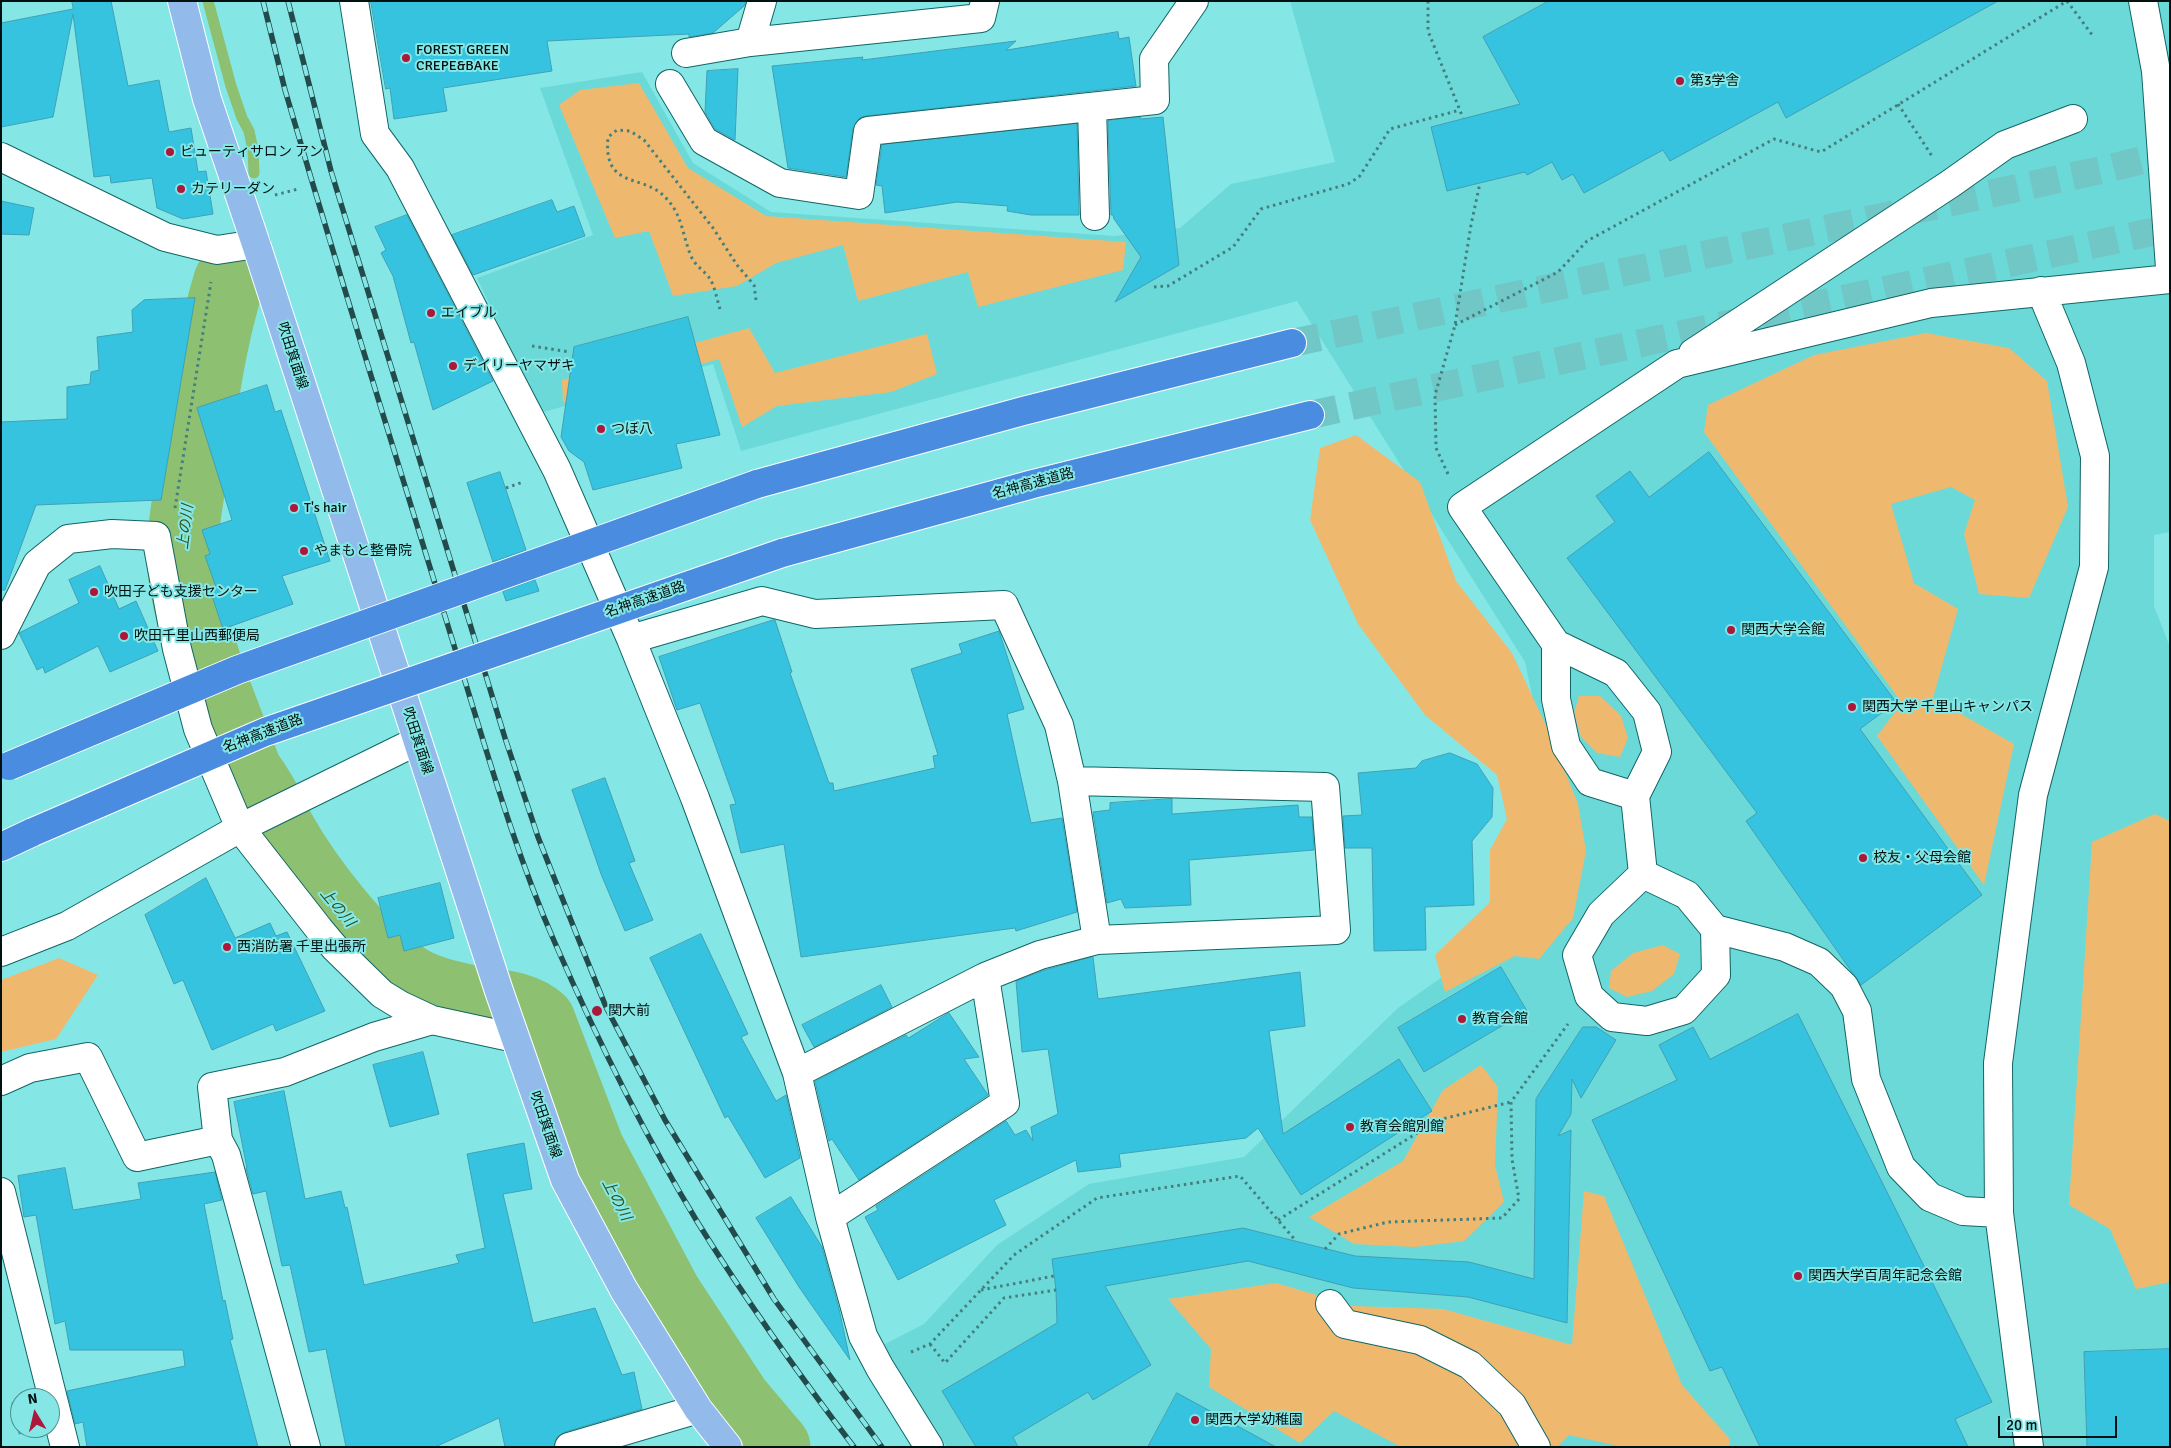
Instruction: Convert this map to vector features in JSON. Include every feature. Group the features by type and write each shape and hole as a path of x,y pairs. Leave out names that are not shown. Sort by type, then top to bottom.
{"highway":[{"path":"5,768 237,670 757,484 1024,411 1292,343"},
{"name":"名神高速道路","path":"1,848 33,832 266,732 782,553 1033,484 1310,414"}],"main road":[{"name":"吹田箕面線","path":"182,1 207,99 499,991 565,1180 624,1290 698,1409 728,1447"}],"street":[{"path":"354,1 375,134 400,168 557,470 631,639 695,798 797,1073 830,1217 863,1336 880,1368 929,1447"},
{"path":"750,42 762,1"},
{"path":"686,53 750,42 981,18 985,1"},
{"path":"670,84 704,142 780,183 859,196 868,132 1155,100 1154,59 1194,1"},
{"path":"2143,1 2156,71 2170,268"},
{"path":"1092,107 1094,216"},
{"path":"1643,874 1635,796 1657,752 1647,712 1616,673 1556,644 1462,507 1950,184 2005,145 2073,119"},
{"path":"1,157 165,237 217,250 256,244"},
{"path":"1677,364 1931,303 2170,279"},
{"path":"2029,1447 1999,1213 1998,1063 2033,795 2094,567 2095,456 2071,363 2041,291"},
{"path":"4,621 37,564 68,539 112,534 156,536 177,649 198,729 249,824 335,948 382,994 400,1006 432,1020 513,1031"},
{"path":"631,639 762,601 815,614 1004,605 1060,726 1072,781 1097,940"},
{"path":"1556,644 1556,699 1566,746 1590,782 1635,796"},
{"path":"1,952 68,926 249,824 417,741"},
{"path":"797,1073 985,977 1040,955 1097,940 1336,930 1325,787 1072,781"},
{"path":"1643,874 1687,895 1716,929 1785,947 1819,962 1844,986 1857,1011 1866,1079 1901,1167 1930,1197 1963,1211 1999,1213"},
{"path":"1643,874 1601,914 1577,955 1589,996 1612,1017 1647,1021 1684,1010 1716,975 1716,929"},
{"path":"830,1217 1005,1103 985,977"},
{"path":"306,1447 226,1155 218,1140 212,1087 285,1072 374,1038 432,1020"},
{"path":"1,1081 30,1068 88,1057 137,1157 218,1140"},
{"path":"1,1192 65,1447"},
{"path":"1330,1304 1345,1324 1420,1340 1470,1365 1512,1405 1536,1447"},
{"path":"578,1446 698,1409"}],"path":[{"path":"1428,1 1428,31 1463,118"},
{"path":"1455,325 1558,272 1587,241 1774,139 1821,152 2067,1 2093,36"},
{"path":"1898,104 1950,184"},
{"path":"1154,287 1168,286 1233,247 1261,209 1348,184 1360,177 1390,129 1460,110"},
{"path":"720,309 710,278 701,272 691,257 675,208 664,195 632,182 618,173 612,165 607,150 608,137 617,130 630,131 644,140 714,228 737,265 754,285 756,300"},
{"path":"1462,507 1436,448 1434,395 1455,325 1480,183"},
{"path":"156,536 174,515 211,282"},
{"path":"1325,1249 1339,1234 1388,1222 1502,1218 1519,1199 1512,1158 1511,1102 1589,996"},
{"path":"1278,1220 1438,1120 1511,1102"},
{"path":"880,1368 930,1344 1014,1255 1097,1198 1240,1176 1296,1241"},
{"path":"981,1290 1054,1276"},
{"path":"930,1344 945,1363 1004,1298 1056,1290"}],"shaded area":[{"name":"関西大学 千里山キャンパス","path":"1290,1 2170,1 2170,532 2154,535 2154,606 2170,647 2170,1447 947,1447 883,1345 924,1324 997,1245 1089,1184 1244,1157 1398,1008 1509,930 1544,753 1525,662 1297,301 741,451 713,364 540,413 477,278 593,235 540,88 642,72 693,163 771,212 1115,236 1180,228 1231,184 1335,162"},
{"path":"639,83 688,168 766,216 1126,242 1123,270 978,307 968,272 858,301 843,245 776,263 737,286 673,296 649,231 615,238 559,105 580,90"},
{"path":"749,328 775,373 927,334 937,374 891,392 777,406 742,427 719,359 563,403 562,380"},
{"path":"1926,333 2009,348 2047,381 2068,507 2029,598 1979,594 1964,534 1975,500 1951,487 1891,504 1914,583 1958,609 1933,698 2014,744 1984,885 1877,736 1902,703 1704,432 1708,405 1814,355"},
{"path":"1356,435 1420,482 1456,581 1512,653 1550,734 1578,804 1586,851 1573,918 1539,959 1515,956 1445,992 1435,955 1490,902 1490,850 1507,819 1497,775 1425,715 1358,624 1310,520 1320,448"},
{"path":"1579,696 1600,696 1621,716 1628,738 1620,757 1597,753 1581,737 1574,713"},
{"path":"2155,814 2170,821 2170,1282 2136,1289 2110,1229 2069,1205 2092,842"},
{"path":"1663,945 1680,954 1674,974 1652,991 1627,997 1609,988 1611,971 1633,953"},
{"path":"59,958 98,975 56,1039 1,1052 1,980"},
{"path":"1481,1065 1498,1087 1495,1165 1504,1202 1464,1241 1415,1247 1354,1244 1309,1217 1403,1161 1443,1090"},
{"path":"1584,1191 1604,1196 1682,1385 1729,1438 1730,1447 1623,1447 1569,1435 1557,1447 1401,1447 1334,1411 1300,1443 1209,1387 1211,1349 1168,1299 1276,1283 1354,1306 1443,1309 1572,1345"}],"building":[{"path":"72,1 111,1 128,86 159,80 169,132 191,128 198,172 206,171 213,214 183,219 157,208 152,178 111,183 110,175 94,177 73,14 53,117 1,127 1,23 73,9"},
{"path":"371,1 746,1 744,6 713,33 689,37 689,34 547,41 552,71 443,88 447,111 394,119 390,88 386,89"},
{"name":"第3学舎","path":"1549,1 1998,1 1786,118 1778,102 1670,161 1663,150 1584,193 1573,174 1562,180 1552,162 1527,175 1525,172 1447,191 1431,127 1520,104 1483,37"},
{"path":"1118,32 1119,39 1129,37 1136,86 866,116 860,118 853,128 846,177 788,168 772,66 863,57 862,60 1016,41 1006,50"},
{"path":"738,69 735,140 715,129 705,112 707,71"},
{"path":"1140,117 1141,119 1163,117 1179,265 1115,302 1141,257 1113,215 1111,215 1108,121"},
{"path":"1077,124 1079,215 1031,215 1007,211 1008,206 957,202 885,213 882,186 876,185 882,145"},
{"path":"552,200 557,212 574,206 585,236 473,275 452,235"},
{"path":"1,201 34,208 29,235 1,234"},
{"path":"407,215 493,381 433,410 414,342 411,343 393,276 381,253 386,250 375,227"},
{"path":"195,298 161,500 36,505 5,590 1,590 1,422 67,419 67,387 90,384 91,372 99,370 97,337 133,332 132,310 144,300"},
{"path":"688,317 720,435 676,444 682,468 593,490 584,462 569,451 561,437 574,347"},
{"path":"267,385 275,412 281,410 330,561 282,576 293,604 223,629 210,590 216,587 205,556 210,554 202,530 232,520 197,408"},
{"name":"関西大学会館","path":"1709,452 1896,702 1860,729 1982,895 1861,985 1746,821 1757,813 1567,558 1615,522 1596,496 1630,471 1649,497"},
{"path":"500,472 526,550 493,562 467,483"},
{"path":"100,566 119,609 136,601 158,651 110,672 98,646 45,673 43,667 37,670 19,633 79,603 69,580"},
{"path":"535,580 539,591 506,601 503,592"},
{"path":"775,620 792,672 790,673 829,783 833,783 834,791 935,768 933,756 938,755 911,669 962,653 959,644 999,631 1024,709 1007,714 1031,823 1062,818 1077,912 1016,931 1015,928 801,957 784,844 741,853 730,805 736,804 700,703 677,710 659,657"},
{"path":"1450,753 1477,764 1493,788 1492,817 1472,841 1474,905 1425,907 1426,950 1374,951 1372,848 1345,848 1343,816 1362,815 1358,773 1416,768 1422,761"},
{"path":"605,778 635,861 629,863 653,920 625,931 601,874 572,790"},
{"path":"1172,799 1172,814 1298,805 1299,817 1312,817 1314,850 1189,860 1191,905 1125,908 1121,899 1107,903 1093,812 1110,810 1110,803"},
{"name":"西消防署 千里出張所","path":"206,878 235,938 270,923 276,936 287,932 325,1011 276,1031 273,1024 212,1050 183,980 174,984 145,915"},
{"path":"440,883 454,938 404,951 400,935 388,938 378,898"},
{"path":"701,934 748,1034 741,1037 776,1101 786,1095 800,1158 765,1178 728,1116 725,1118 650,958"},
{"path":"1093,957 1098,999 1300,972 1305,1026 1269,1031 1283,1134 1399,1059 1432,1111 1301,1195 1258,1128 1246,1138 1119,1154 1121,1167 1078,1172 1076,1160 994,1200 1006,1225 898,1280 865,1217 878,1210 876,1206 1006,1121 1015,1135 1026,1130 1033,1141 1031,1127 1058,1114 1048,1049 1022,1052 1016,981 1045,970"},
{"name":"教育会館","path":"1501,967 1527,1011 1424,1072 1398,1028"},
{"path":"881,985 892,1007 814,1047 802,1025"},
{"path":"949,1013 979,1057 964,1059 988,1095 859,1180 832,1139 829,1141 815,1081 906,1035 908,1038"},
{"name":"関西大学百周年記念会館","path":"1798,1014 1992,1402 1955,1419 1968,1447 1760,1447 1722,1367 1710,1371 1592,1120 1677,1080 1659,1045 1693,1027 1710,1059"},
{"path":"1583,1027 1596,1027 1616,1040 1581,1098 1572,1079 1571,1114 1558,1136 1571,1130 1567,1323 1468,1297 1353,1288 1248,1261 1105,1286 1151,1365 1093,1400 1088,1392 1013,1437 1018,1447 976,1447 942,1391 1057,1323 1056,1290 1052,1259 1243,1228 1355,1256 1469,1262 1534,1279 1536,1099"},
{"path":"423,1052 439,1114 390,1127 373,1065"},
{"path":"284,1091 305,1199 341,1191 345,1208 347,1207 364,1285 459,1263 456,1255 485,1248 467,1154 524,1143 532,1189 503,1194 533,1323 595,1308 622,1375 634,1372 642,1409 565,1432 557,1437 554,1447 505,1447 499,1418 435,1447 346,1447 326,1349 309,1352 290,1265 282,1266 266,1191 253,1194 246,1168 234,1102"},
{"path":"65,1168 73,1210 141,1199 138,1183 215,1172 222,1200 204,1204 223,1301 225,1300 233,1339 230,1340 258,1447 87,1447 83,1422 75,1424 67,1391 185,1366 183,1350 70,1350 65,1321 55,1324 36,1215 24,1217 18,1176"},
{"path":"791,1197 822,1247 839,1309 850,1360 799,1287 756,1218"},
{"path":"2170,1349 2170,1447 2087,1447 2084,1352"},
{"name":"関西大学幼稚園","path":"1177,1393 1276,1447 1148,1447"}],"waterway":[{"path":"208,1 231,86 242,118 249,131 253,150 254,173"},
{"name":"上の川","path":"229,281 222,304 207,374 186,512 182,555 190,609 204,657 247,772 292,851 306,871 354,932 389,966 407,979 428,989 477,1002 515,1008 533,1015 540,1021 589,1149 666,1294 736,1401 775,1447"}],"tunnel":[{"path":"1292,343 2111,168 2170,153"},
{"path":"1310,415 2170,228"}],"railway":[{"path":"263,1 285,90 499,792 525,868 555,943 604,1050 640,1121 698,1223 754,1309 854,1447"},
{"path":"288,1 331,171 505,738 538,837 606,1007 665,1120 774,1299 882,1447"}],"place":[{"name":"FOREST GREEN CREPE&BAKE","path":"406,58"},
{"name":"第3学舎","path":"1680,81"},
{"name":"ビューティサロン アン","path":"170,152"},
{"name":"カテリーダン","path":"181,189"},
{"name":"エイブル","path":"431,313"},
{"name":"デイリーヤマザキ","path":"453,366"},
{"name":"つぼ八","path":"601,429"},
{"name":"T's hair","path":"294,508"},
{"name":"やまもと整骨院","path":"304,551"},
{"name":"吹田子ども支援センター","path":"94,592"},
{"name":"関西大学会館","path":"1731,630"},
{"name":"吹田千里山西郵便局","path":"124,636"},
{"name":"関西大学 千里山キャンパス","path":"1852,707"},
{"name":"校友・父母会館","path":"1863,858"},
{"name":"西消防署 千里出張所","path":"227,947"},
{"name":"関大前","path":"597,1011"},
{"name":"教育会館","path":"1462,1019"},
{"name":"教育会館別館","path":"1350,1127"},
{"name":"関西大学百周年記念会館","path":"1798,1276"},
{"name":"関西大学幼稚園","path":"1195,1420"}]}
